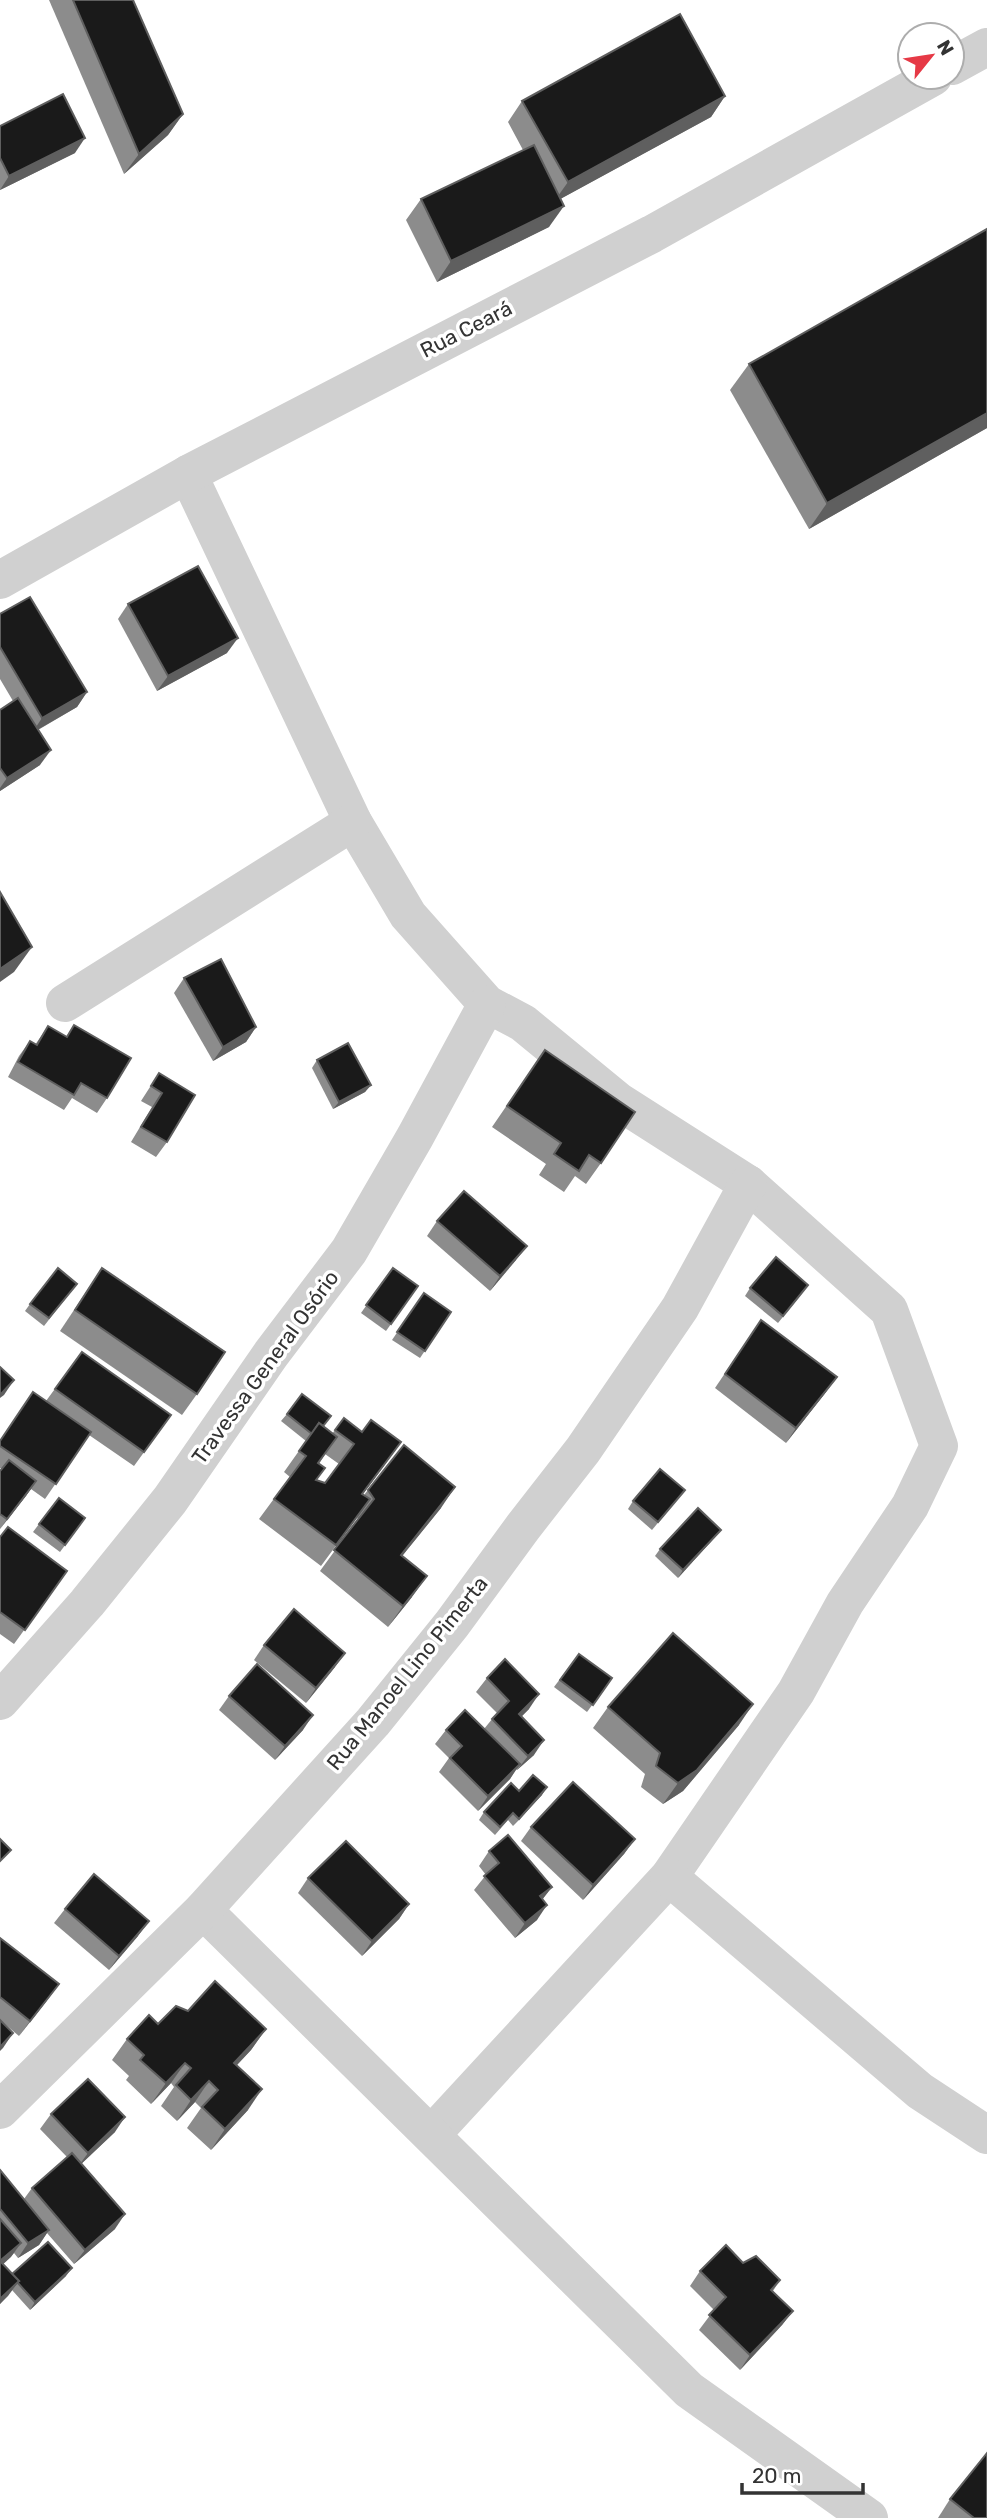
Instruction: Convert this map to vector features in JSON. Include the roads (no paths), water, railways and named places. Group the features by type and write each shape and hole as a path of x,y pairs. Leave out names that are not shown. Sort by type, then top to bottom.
{"street":[{"path":"966,58 987,47"},
{"name":"Rua Ceará","path":"0,580 188,474 652,234 908,91"},
{"path":"188,474 353,822 408,915 487,1004 523,1023 618,1101 747,1184 889,1310 939,1446 909,1506 845,1603 796,1692 669,1877 432,2134"},
{"path":"65,1003 353,822"},
{"name":"Travessa General Osório","path":"0,1701 87,1603 170,1500 271,1354 349,1251 487,1004"},
{"name":"Rua Manoel Lino Pimerta","path":"0,2110 203,1910 373,1722 452,1624 583,1450 680,1308 747,1184"},
{"path":"669,1877 920,2091 987,2135"},
{"path":"203,1910 690,2390 869,2518"}]}
